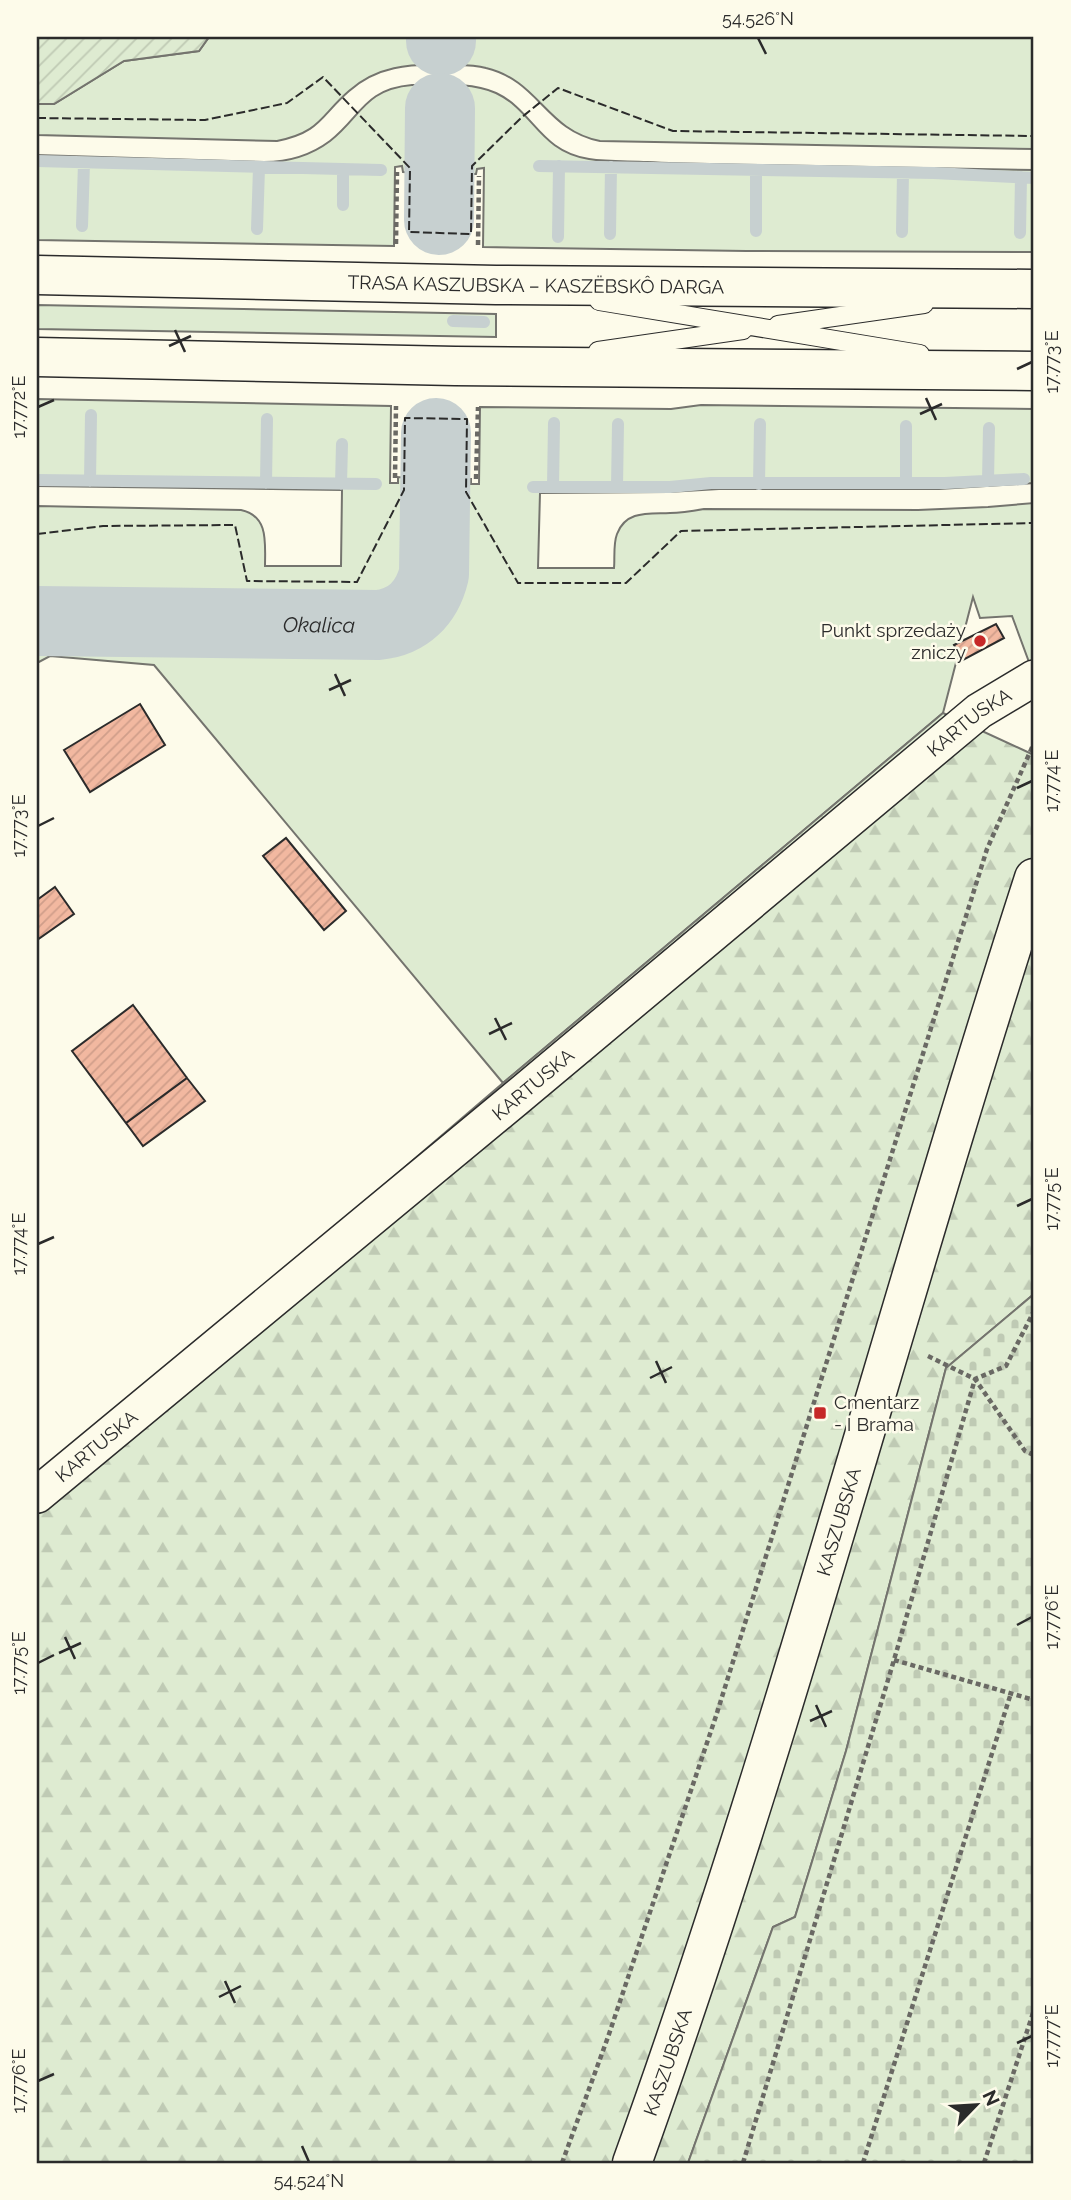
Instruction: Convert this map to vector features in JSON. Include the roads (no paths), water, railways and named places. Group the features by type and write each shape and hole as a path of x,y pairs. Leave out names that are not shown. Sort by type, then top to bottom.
{"main road":[{"name":"TRASA KASZUBSKA – KASZËBSKÔ DARGA","path":"37,275 496,285 1029,289"},
{"path":"37,357 455,366 1029,371"},
{"name":"KASZUBSKA","path":"632,2163 677,2040 764,1764 985,1028 1034,878"}],"street":[{"name":"KARTUSKA","path":"37,1495 979,710 1034,678"}],"lane":[{"path":"496,285 1029,371"},
{"path":"496,366 1029,289"}],"waterway":[{"name":"Okalica","path":"439,220 440,108"},
{"path":"37,161 381,170"},
{"path":"82,226 84,163"},
{"path":"539,166 934,173 1034,178"},
{"path":"558,237 559,166"},
{"path":"610,234 611,167"},
{"path":"257,229 259,168"},
{"path":"343,169 343,205"},
{"path":"756,171 756,231"},
{"path":"902,232 903,173"},
{"path":"1020,233 1021,177"},
{"path":"453,321 484,322"},
{"path":"90,481 91,415"},
{"path":"266,483 267,419"},
{"path":"553,487 554,423"},
{"path":"617,487 618,424"},
{"path":"759,484 760,424"},
{"path":"906,426 906,483"},
{"path":"988,481 989,428"},
{"name":"Okalica","path":"37,621 378,625 398,620 421,602 434,574 436,433"},
{"path":"341,484 342,444"},
{"path":"533,487 670,487 711,483 945,483 1024,479"},
{"path":"37,480 376,484"}],"place":[{"name":"Punkt sprzedaży zniczy","path":"980,641"},
{"name":"Cmentarz - I Brama","path":"820,1413"}]}
